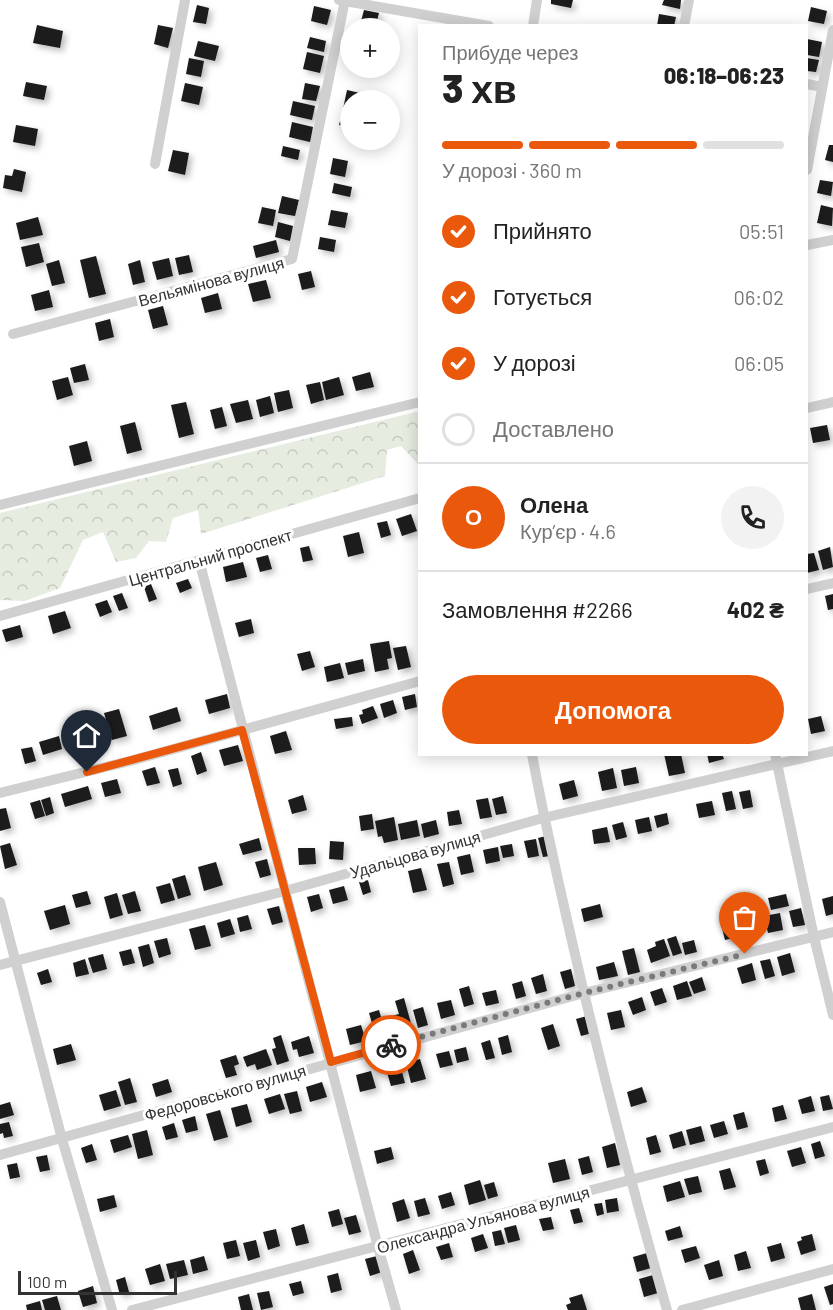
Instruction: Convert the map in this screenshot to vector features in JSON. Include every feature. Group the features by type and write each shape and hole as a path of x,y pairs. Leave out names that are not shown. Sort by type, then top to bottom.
{"street":[{"path":"155,164 185,0"},
{"path":"343,0 478,24"},
{"name":"Вельямінова вулиця","path":"13,334 292,259 343,0"},
{"path":"532,24 537,0"},
{"path":"684,24 689,0"},
{"path":"808,164 833,30"},
{"path":"808,84 822,87"},
{"path":"808,245 833,240"},
{"path":"0,505 418,402"},
{"path":"808,408 833,402"},
{"name":"Центральний проспект","path":"0,616 418,499"},
{"path":"199,560 396,1310"},
{"path":"808,589 833,583"},
{"path":"0,794 418,682"},
{"name":"Удальцова вулиця","path":"808,755 833,751"},
{"path":"532,756 543,818 584,993 630,1180 667,1310"},
{"name":"Удальцова вулиця","path":"0,965 285,891 543,818 776,759 797,756"},
{"path":"776,759 833,1015"},
{"path":"0,902 62,1139 112,1310"},
{"name":"Федоровського вулиця","path":"0,1155 584,993 833,932"},
{"name":"Олександра Ульянова вулиця","path":"132,1310 833,1127"},
{"path":"682,1310 833,1269"}],"green space":[{"path":"418,411 418,464 401,446 387,450 385,476 201,534 198,510 173,518 166,542 149,541 136,558 116,562 103,532 83,540 60,588 25,601 0,600 0,513"}],"building":[{"path":"551,0 573,0 571,8 551,4"},
{"path":"664,0 681,0 680,9 662,5"},
{"path":"197,5 209,8 206,24 193,22"},
{"path":"314,6 331,10 327,25 311,21"},
{"path":"811,7 827,11 824,24 808,21"},
{"path":"364,10 379,13 378,18 362,18"},
{"path":"659,14 676,17 674,24 657,24"},
{"path":"37,25 63,31 60,48 33,43"},
{"path":"158,25 173,28 168,48 154,44"},
{"path":"310,37 326,41 324,52 307,48"},
{"path":"808,39 822,42 819,57 808,55"},
{"path":"198,41 219,46 215,61 194,56"},
{"path":"307,52 324,56 320,73 303,69"},
{"path":"189,58 204,61 201,77 186,74"},
{"path":"808,58 819,60 816,72 808,71"},
{"path":"26,82 47,86 44,100 23,96"},
{"path":"185,83 203,87 199,105 181,101"},
{"path":"305,83 320,86 316,101 302,99"},
{"path":"293,101 315,106 312,120 290,115"},
{"path":"292,122 313,127 310,142 289,137"},
{"path":"16,125 38,129 35,146 13,142"},
{"path":"829,145 833,145 833,162 825,160"},
{"path":"283,146 300,150 298,160 281,156"},
{"path":"173,150 189,153 185,175 168,171"},
{"path":"333,158 348,161 345,177 330,174"},
{"path":"14,169 26,172 22,192 3,188 5,175 12,176"},
{"path":"820,180 833,182 831,196 817,193"},
{"path":"334,183 352,187 350,197 332,193"},
{"path":"282,196 299,200 295,216 278,213"},
{"path":"821,205 833,208 832,226 817,223"},
{"path":"262,207 276,210 273,226 258,223"},
{"path":"331,210 348,213 345,228 328,225"},
{"path":"38,217 43,235 20,240 16,223"},
{"path":"278,222 293,226 290,241 275,237"},
{"path":"320,237 336,240 334,252 318,249"},
{"path":"276,240 279,252 256,258 253,246"},
{"path":"39,243 44,262 26,267 21,247"},
{"path":"189,255 193,272 179,275 175,258"},
{"path":"96,256 106,294 89,298 80,260"},
{"path":"169,258 173,276 157,280 152,262"},
{"path":"59,260 65,283 52,286 46,264"},
{"path":"140,260 145,282 133,285 128,264"},
{"path":"311,271 315,287 302,290 298,274"},
{"path":"266,280 271,298 253,302 248,284"},
{"path":"49,290 53,307 35,311 31,295"},
{"path":"218,293 222,309 205,313 201,298"},
{"path":"163,306 168,325 153,329 148,310"},
{"path":"110,319 114,337 99,341 95,323"},
{"path":"85,364 89,380 74,383 70,368"},
{"path":"370,372 374,387 356,391 352,377"},
{"path":"68,377 73,395 57,400 52,381"},
{"path":"339,377 344,395 326,400 322,382"},
{"path":"320,382 324,400 311,404 306,385"},
{"path":"289,390 293,408 278,412 274,393"},
{"path":"270,396 274,413 260,417 256,400"},
{"path":"248,400 253,419 236,423 230,404"},
{"path":"186,402 194,434 179,438 171,405"},
{"path":"222,407 227,426 215,429 210,410"},
{"path":"135,422 142,450 127,454 120,426"},
{"path":"827,425 830,440 813,443 810,428"},
{"path":"87,441 92,461 74,466 69,446"},
{"path":"411,514 417,531 402,536 396,519"},
{"path":"387,521 391,535 381,538 377,523"},
{"path":"359,532 364,553 348,557 343,536"},
{"path":"309,546 313,560 303,562 300,548"},
{"path":"830,547 833,567 823,570 818,551"},
{"path":"814,553 819,570 808,573 808,554"},
{"path":"268,555 272,569 260,572 256,558"},
{"path":"243,562 247,577 226,582 223,567"},
{"path":"188,579 192,588 180,593 176,583"},
{"path":"151,584 157,599 149,602 144,587"},
{"path":"122,593 128,608 119,611 113,596"},
{"path":"833,594 833,609 828,610 825,596"},
{"path":"107,600 112,612 100,617 95,604"},
{"path":"65,611 71,628 53,634 48,616"},
{"path":"251,619 254,633 239,637 235,623"},
{"path":"20,625 23,637 6,642 2,630"},
{"path":"389,641 392,658 387,659 389,669 375,672 370,644"},
{"path":"406,646 411,667 398,670 393,648"},
{"path":"310,651 315,667 302,671 297,654"},
{"path":"363,659 365,671 348,675 345,663"},
{"path":"340,663 344,678 327,682 324,667"},
{"path":"227,694 230,708 209,714 205,700"},
{"path":"415,694 417,707 405,710 402,697"},
{"path":"393,700 397,713 384,718 380,704"},
{"path":"373,706 378,718 362,724 359,715 363,714 362,710"},
{"path":"177,707 181,721 153,730 149,716"},
{"path":"119,709 127,736 112,740 104,713"},
{"path":"821,716 825,731 811,734 808,719"},
{"path":"352,717 353,726 336,729 334,719"},
{"path":"93,727 98,742 82,746 78,732"},
{"path":"286,731 292,750 275,754 270,736"},
{"path":"59,736 62,749 43,755 39,742"},
{"path":"238,745 243,761 224,766 219,750"},
{"path":"32,747 36,761 25,764 21,749"},
{"path":"201,752 207,771 197,775 191,756"},
{"path":"664,756 681,756 685,773 669,776"},
{"path":"707,756 723,756 724,759 709,763"},
{"path":"155,767 160,783 147,786 142,771"},
{"path":"636,767 639,783 624,786 621,770"},
{"path":"178,768 182,784 173,787 168,770"},
{"path":"613,768 617,788 602,791 598,772"},
{"path":"117,779 121,793 105,797 101,783"},
{"path":"574,780 578,796 563,800 559,784"},
{"path":"88,786 92,799 65,807 61,794"},
{"path":"750,790 753,807 743,809 739,792"},
{"path":"732,791 736,809 726,811 722,793"},
{"path":"303,795 307,810 292,814 288,800"},
{"path":"503,796 507,813 496,815 492,799"},
{"path":"50,797 54,813 46,816 41,800"},
{"path":"488,798 492,817 480,819 476,800"},
{"path":"40,800 45,816 35,819 30,803"},
{"path":"712,801 715,815 699,818 696,804"},
{"path":"6,808 11,828 0,831 0,809"},
{"path":"459,810 462,824 449,826 447,812"},
{"path":"667,813 669,824 657,828 654,816"},
{"path":"372,814 374,829 361,831 359,816"},
{"path":"394,817 398,840 384,843 382,836 378,837 375,821"},
{"path":"649,817 652,831 638,834 635,820"},
{"path":"417,820 420,836 401,840 398,824"},
{"path":"436,820 439,834 424,838 421,824"},
{"path":"623,822 627,837 616,840 612,825"},
{"path":"607,827 610,842 594,844 592,830"},
{"path":"546,836 550,856 543,857 538,838"},
{"path":"259,838 262,850 243,855 239,844"},
{"path":"536,839 539,856 528,858 524,841"},
{"path":"330,841 344,842 343,860 329,859"},
{"path":"10,843 17,865 5,869 0,846"},
{"path":"512,844 514,856 503,858 500,846"},
{"path":"498,847 500,861 486,864 483,850"},
{"path":"298,848 315,848 316,864 299,865"},
{"path":"470,854 474,872 461,875 457,857"},
{"path":"267,859 271,875 260,878 255,862"},
{"path":"216,862 223,885 204,891 198,867"},
{"path":"449,862 454,884 443,887 437,864"},
{"path":"421,868 427,890 413,893 408,871"},
{"path":"185,875 191,895 178,899 172,879"},
{"path":"368,880 371,892 363,895 359,882"},
{"path":"170,883 175,900 161,904 156,887"},
{"path":"344,886 348,900 333,904 329,890"},
{"path":"87,891 91,904 76,908 72,895"},
{"path":"135,891 141,911 128,914 122,895"},
{"path":"117,893 123,915 110,919 104,897"},
{"path":"319,894 323,908 311,912 307,897"},
{"path":"786,894 789,906 771,910 768,898"},
{"path":"833,896 833,914 826,916 822,899"},
{"path":"600,904 603,917 584,922 581,909"},
{"path":"65,905 70,924 50,930 44,911"},
{"path":"279,906 283,922 272,925 267,909"},
{"path":"801,908 805,925 793,927 789,911"},
{"path":"780,913 783,930 768,933 764,916"},
{"path":"248,915 252,929 240,932 237,918"},
{"path":"230,919 235,934 221,938 217,923"},
{"path":"734,920 738,937 725,940 721,924"},
{"path":"205,925 211,946 195,950 189,929"},
{"path":"676,936 682,953 673,956 667,939"},
{"path":"167,938 171,954 159,958 154,941"},
{"path":"664,939 670,956 651,963 647,950 656,946 655,942"},
{"path":"694,940 697,952 685,955 682,943"},
{"path":"149,944 154,963 143,967 138,947"},
{"path":"634,948 640,972 628,975 622,951"},
{"path":"131,949 135,963 123,966 119,952"},
{"path":"790,953 795,972 782,976 777,957"},
{"path":"103,954 107,969 93,973 88,958"},
{"path":"85,959 89,974 76,977 73,963"},
{"path":"770,959 775,976 765,979 760,961"},
{"path":"614,962 618,976 599,980 596,967"},
{"path":"752,963 756,980 742,984 737,968"},
{"path":"48,969 52,982 41,985 37,973"},
{"path":"571,969 575,986 565,989 560,972"},
{"path":"543,974 547,991 536,994 531,978"},
{"path":"702,977 706,990 694,994 689,982"},
{"path":"522,981 526,996 516,999 512,984"},
{"path":"687,981 692,996 677,1000 673,986"},
{"path":"469,986 474,1004 464,1007 459,989"},
{"path":"662,988 667,1002 655,1006 650,992"},
{"path":"496,990 499,1003 486,1006 482,993"},
{"path":"642,997 646,1010 633,1015 628,1002"},
{"path":"404,998 412,1027 396,1031 392,1016 399,1014 395,1001"},
{"path":"451,1000 455,1015 441,1019 437,1003"},
{"path":"423,1007 428,1025 418,1028 413,1010"},
{"path":"379,1010 386,1034 376,1037 369,1013"},
{"path":"621,1010 625,1027 611,1030 607,1013"},
{"path":"587,1016 592,1033 581,1036 576,1019"},
{"path":"553,1024 560,1046 548,1050 541,1028"},
{"path":"361,1025 366,1041 350,1045 346,1029"},
{"path":"281,1035 289,1061 277,1065 272,1049 276,1048 273,1038"},
{"path":"508,1035 512,1052 502,1055 498,1038"},
{"path":"309,1036 314,1053 299,1057 297,1049 293,1050 291,1042"},
{"path":"490,1040 495,1058 486,1060 481,1043"},
{"path":"71,1044 76,1060 57,1065 53,1049"},
{"path":"466,1047 469,1060 457,1063 454,1050"},
{"path":"266,1049 272,1065 257,1070 255,1064 247,1067 243,1057"},
{"path":"449,1051 453,1065 440,1068 436,1054"},
{"path":"236,1055 239,1064 234,1066 237,1075 226,1078 220,1060"},
{"path":"420,1059 426,1079 411,1083 406,1063"},
{"path":"400,1065 405,1083 391,1086 386,1069"},
{"path":"371,1071 376,1088 360,1092 356,1075"},
{"path":"130,1078 137,1102 125,1105 118,1082"},
{"path":"168,1079 172,1092 156,1097 152,1084"},
{"path":"322,1082 327,1097 310,1102 306,1087"},
{"path":"642,1087 647,1102 631,1107 627,1092"},
{"path":"116,1090 121,1106 104,1111 99,1095"},
{"path":"297,1091 302,1111 290,1114 284,1094"},
{"path":"280,1094 285,1109 269,1114 264,1099"},
{"path":"829,1095 833,1109 823,1111 820,1097"},
{"path":"811,1096 815,1111 802,1114 798,1100"},
{"path":"10,1102 14,1115 0,1119 0,1105"},
{"path":"247,1104 252,1122 236,1127 231,1108"},
{"path":"783,1105 787,1119 775,1122 772,1108"},
{"path":"220,1110 228,1137 214,1141 206,1114"},
{"path":"744,1112 748,1127 737,1130 733,1115"},
{"path":"195,1116 198,1130 186,1133 182,1120"},
{"path":"724,1121 728,1134 714,1138 710,1125"},
{"path":"9,1122 13,1136 4,1138 3,1133 0,1134 0,1124"},
{"path":"174,1123 178,1137 166,1140 162,1127"},
{"path":"701,1126 705,1141 690,1145 686,1130"},
{"path":"147,1130 153,1155 138,1159 132,1134"},
{"path":"682,1131 686,1145 673,1149 669,1135"},
{"path":"128,1135 132,1147 114,1153 110,1140"},
{"path":"656,1135 661,1152 650,1155 646,1138"},
{"path":"820,1141 825,1156 815,1159 811,1144"},
{"path":"615,1143 620,1165 607,1168 602,1147"},
{"path":"92,1144 97,1160 86,1163 81,1148"},
{"path":"391,1147 394,1159 377,1164 374,1151"},
{"path":"801,1147 806,1163 792,1167 787,1151"},
{"path":"47,1155 50,1170 40,1172 36,1157"},
{"path":"589,1156 593,1172 582,1175 578,1159"},
{"path":"565,1159 570,1179 553,1183 548,1163"},
{"path":"765,1159 769,1173 760,1176 756,1161"},
{"path":"17,1163 20,1177 10,1179 7,1165"},
{"path":"730,1168 736,1187 724,1190 719,1171"},
{"path":"698,1176 702,1192 689,1195 684,1179"},
{"path":"480,1180 486,1200 469,1205 464,1185"},
{"path":"680,1181 685,1197 667,1202 663,1186"},
{"path":"494,1182 498,1196 488,1199 484,1185"},
{"path":"451,1192 455,1205 442,1209 438,1196"},
{"path":"114,1195 117,1207 100,1212 97,1199"},
{"path":"425,1198 430,1214 418,1217 414,1201"},
{"path":"617,1198 619,1211 607,1213 605,1200"},
{"path":"404,1199 410,1218 397,1222 392,1203"},
{"path":"602,1203 604,1214 597,1216 594,1204"},
{"path":"579,1208 583,1222 574,1224 570,1210"},
{"path":"339,1209 343,1224 332,1227 328,1212"},
{"path":"356,1215 361,1232 349,1235 344,1218"},
{"path":"551,1217 554,1229 543,1231 539,1219"},
{"path":"304,1224 309,1243 296,1246 291,1228"},
{"path":"516,1225 520,1240 508,1243 504,1228"},
{"path":"680,1226 683,1237 668,1241 665,1231"},
{"path":"276,1229 280,1246 268,1250 263,1232"},
{"path":"501,1230 505,1244 495,1246 492,1232"},
{"path":"483,1234 488,1248 475,1252 471,1238"},
{"path":"812,1234 816,1250 801,1255 797,1242 802,1240 801,1237"},
{"path":"236,1240 240,1256 227,1259 223,1243"},
{"path":"256,1240 260,1257 248,1261 243,1243"},
{"path":"449,1243 453,1257 441,1260 436,1247"},
{"path":"781,1243 785,1258 771,1262 767,1247"},
{"path":"696,1246 700,1258 685,1263 681,1250"},
{"path":"413,1250 420,1270 409,1274 403,1254"},
{"path":"746,1251 751,1268 738,1271 734,1255"},
{"path":"647,1253 651,1268 637,1272 633,1257"},
{"path":"204,1256 208,1270 193,1274 190,1260"},
{"path":"377,1256 382,1272 370,1276 365,1259"},
{"path":"184,1260 188,1275 170,1279 166,1264"},
{"path":"719,1260 723,1276 709,1280 704,1265"},
{"path":"160,1264 165,1281 150,1285 145,1269"},
{"path":"338,1273 342,1290 331,1293 327,1276"},
{"path":"653,1275 658,1293 644,1297 639,1279"},
{"path":"125,1277 129,1292 120,1295 116,1280"},
{"path":"301,1281 304,1293 293,1296 289,1284"},
{"path":"833,1284 833,1304 830,1305 824,1287"},
{"path":"93,1286 97,1303 83,1307 78,1291"},
{"path":"269,1291 273,1307 261,1310 257,1293"},
{"path":"249,1294 253,1310 241,1310 238,1297"},
{"path":"582,1294 587,1310 568,1310 566,1305 571,1303 569,1298"},
{"path":"812,1294 816,1310 801,1310 798,1298"},
{"path":"57,1296 61,1310 45,1310 42,1300"},
{"path":"40,1301 42,1310 27,1310 26,1305"}],"way so far":[{"path":"391,1045 584,993 745,954"}],"route":[{"path":"87,772 242,730 331,1062 391,1045"}]}
